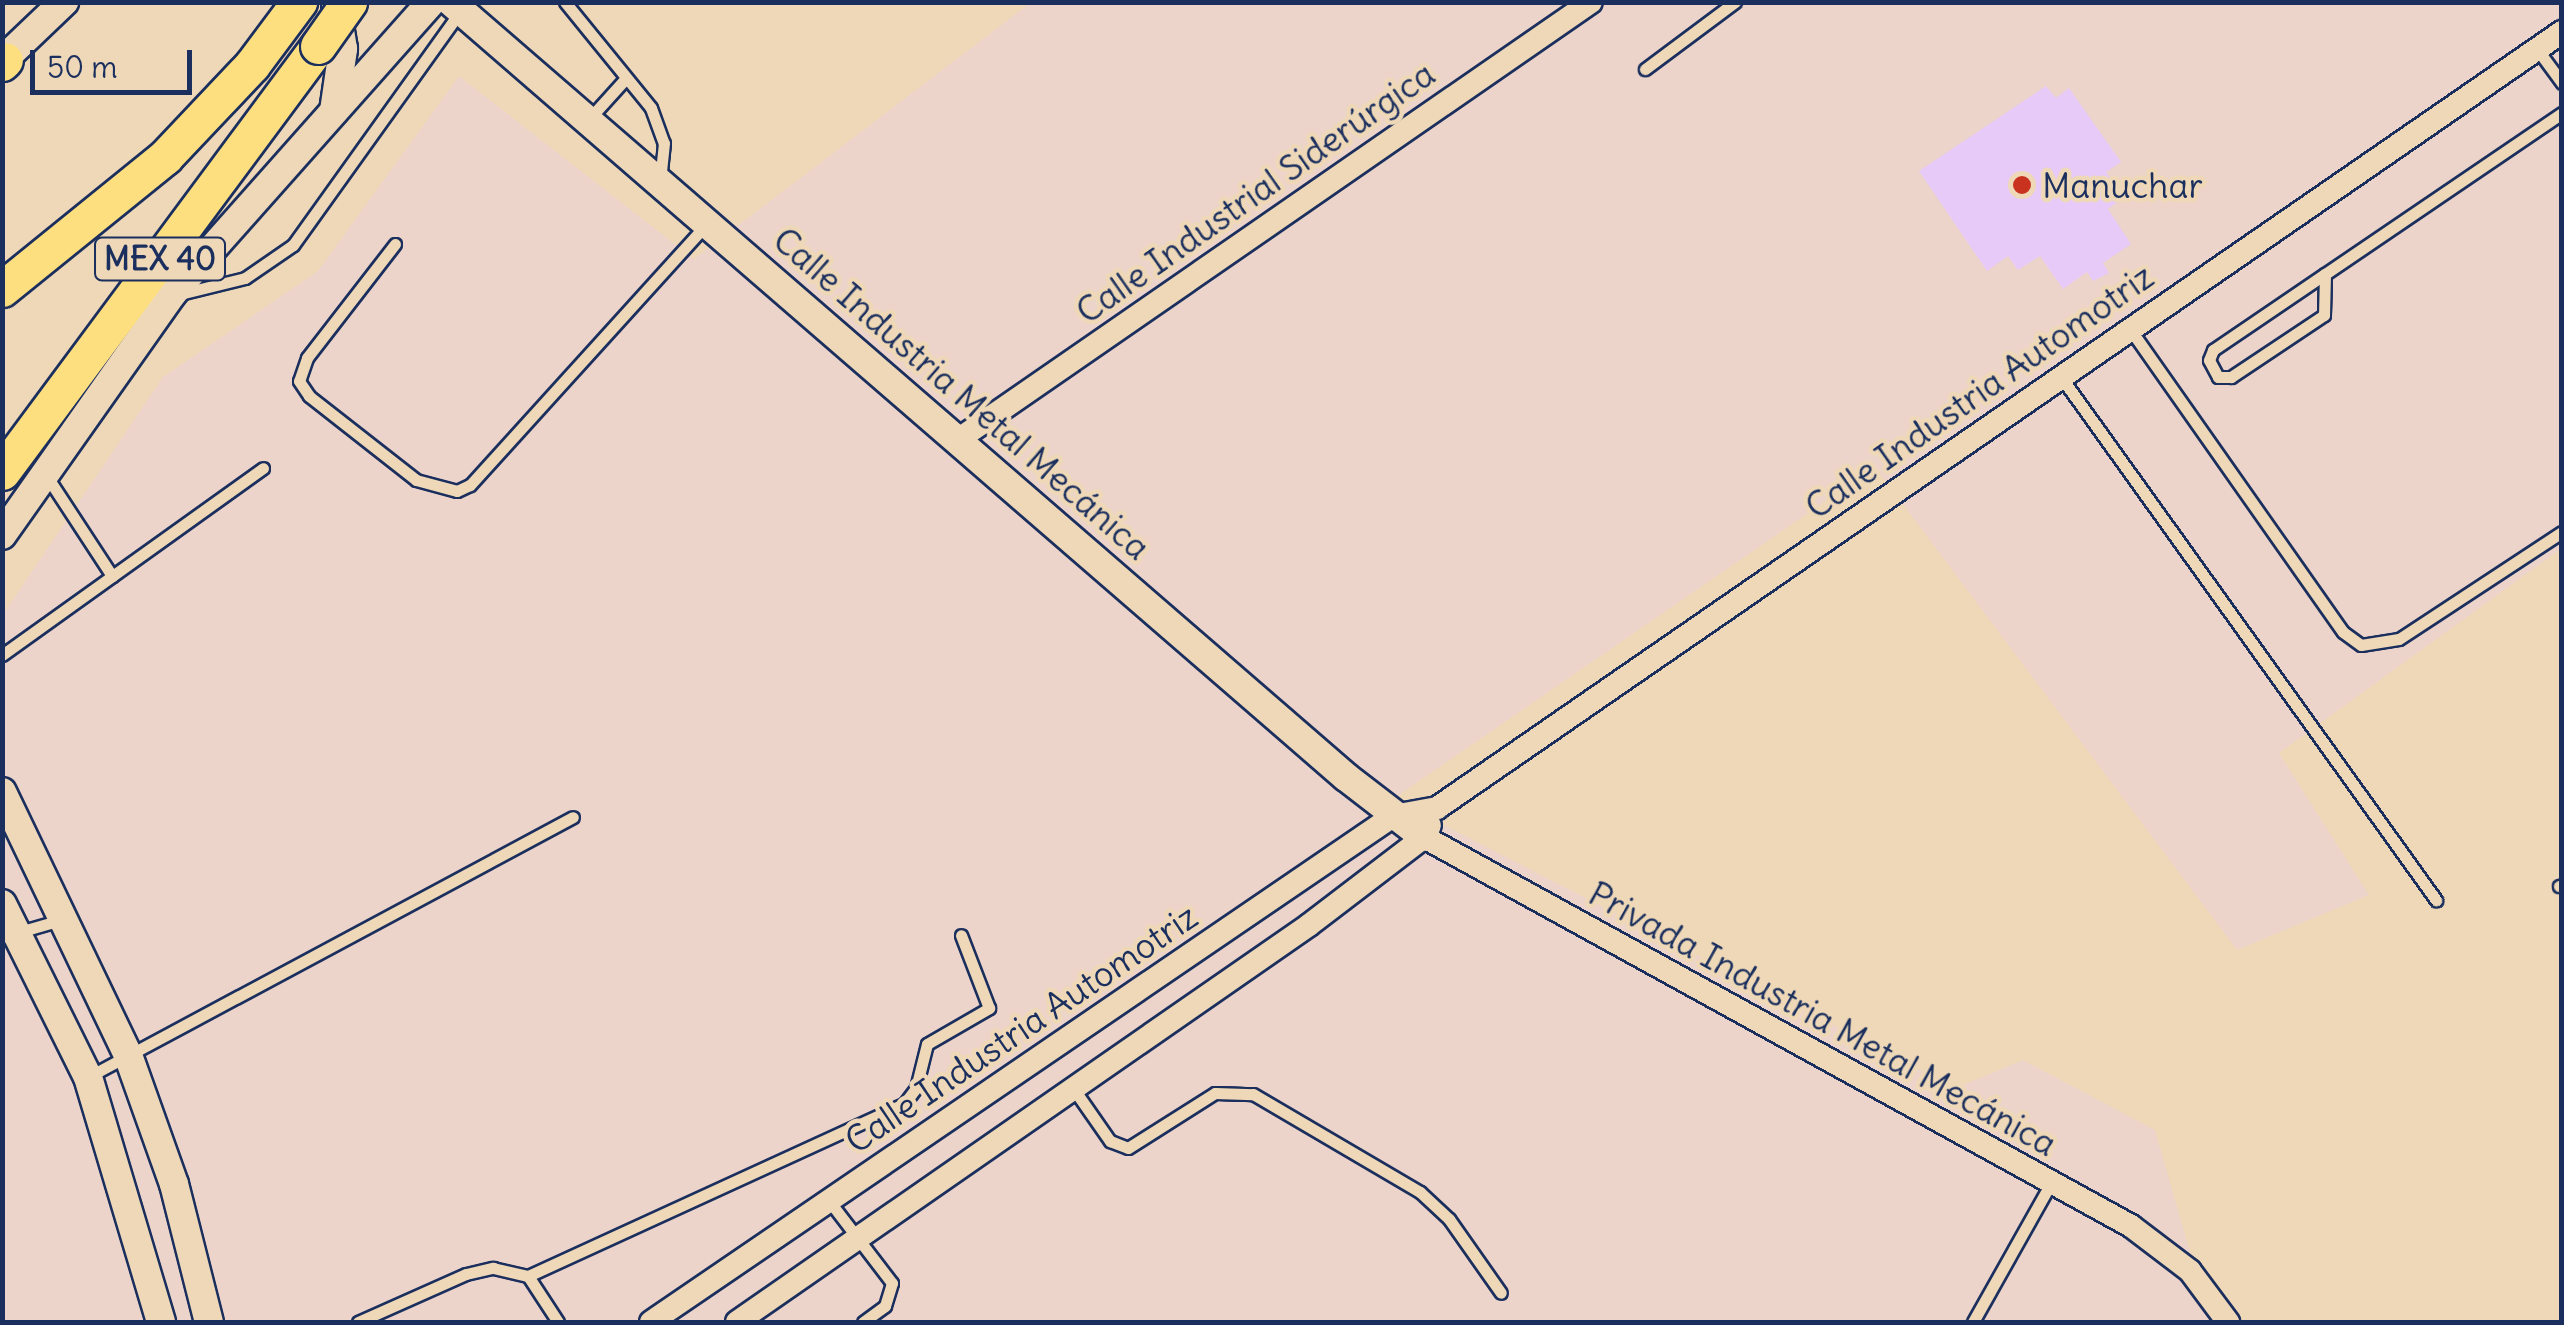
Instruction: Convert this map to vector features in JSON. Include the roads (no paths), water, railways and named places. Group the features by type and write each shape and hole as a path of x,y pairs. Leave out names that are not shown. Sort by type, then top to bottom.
{"highway":[{"name":"MEX 40","path":"2,472 349,2"},
{"name":"MEX 40","path":"2,289 165,157 296,8"}],"street":[{"path":"3,62 64,2"},
{"path":"332,118 343,49 336,2"},
{"path":"2,536 171,295 247,203 332,118 431,2"},
{"name":"Calle Industrial Siderúrgica","path":"959,440 1591,2"},
{"name":"Calle Industria Metal Mecánica","path":"456,6 1392,816 1424,837"},
{"name":"Calle Industria Automotriz","path":"651,1322 1392,816 1437,808 2562,32"},
{"path":"2,792 66,918 128,1055 174,1184 209,1322"},
{"path":"737,1322 1424,837 1437,808"},
{"name":"Privada Industria Metal Mecánica","path":"1424,837 2052,1181"},
{"path":"2,904 10,934 88,1077 161,1322"},
{"path":"2052,1181 2171,1255 2228,1322"}],"lane":[{"path":"565,2 660,127 660,180"},
{"path":"1644,69 1735,2"},
{"path":"171,295 245,278 293,246 456,6"},
{"path":"2537,49 2562,83"},
{"path":"588,119 626,78"},
{"path":"2325,274 2324,315 2232,376 2218,377 2209,360 2213,350 2562,113"},
{"path":"395,244 307,358 300,380 309,396 428,488 457,491 470,485 708,222"},
{"path":"2130,329 2342,632 2361,645 2398,639 2562,532"},
{"path":"2061,377 2436,900"},
{"path":"2,655 264,468"},
{"path":"44,472 112,576"},
{"path":"88,1077 573,816"},
{"path":"10,934 66,918"},
{"path":"358,1322 479,1270 528,1276 904,1104 916,1088 927,1044 989,1008 961,935"},
{"path":"1073,1088 1110,1140 1128,1148 1214,1093 1253,1094 1432,1202 1501,1294"},
{"name":"Privada Industria Metal Mecánica","path":"1973,1322 2052,1181"},
{"path":"830,1202 892,1283 885,1306 863,1322"},
{"path":"528,1276 558,1322"}],"place":[{"name":"Manuchar","path":"2022,185"}]}
